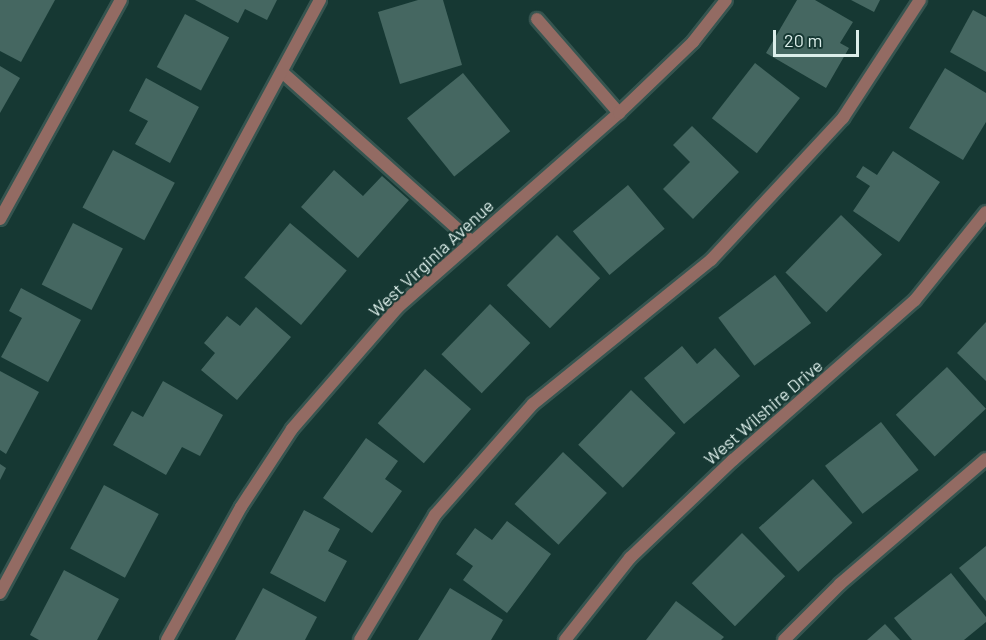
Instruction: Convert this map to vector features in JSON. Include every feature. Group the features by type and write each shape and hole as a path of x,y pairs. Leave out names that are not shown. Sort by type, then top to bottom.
{"street":[{"path":"0,219 121,0"},
{"path":"0,593 320,0"},
{"name":"West Virginia Avenue","path":"167,640 241,507 292,429 398,308 619,113 693,42 726,0"},
{"path":"360,640 435,515 533,404 711,260 843,118 920,0"},
{"path":"537,19 619,113"},
{"path":"282,72 472,242"},
{"name":"West Wilshire Drive","path":"565,640 630,558 733,460 915,300 986,212"},
{"path":"784,640 840,584 986,459"}],"building":[{"path":"0,0 55,0 21,62 0,51"},
{"path":"195,0 277,0 267,20 245,9 238,23"},
{"path":"418,0 443,0 462,65 400,84 378,12"},
{"path":"797,0 815,0 853,22 840,43 849,48 826,88 766,53"},
{"path":"851,0 880,0 874,12"},
{"path":"973,10 986,17 986,72 950,52"},
{"path":"185,14 229,37 201,90 157,67"},
{"path":"755,63 800,98 757,153 712,118"},
{"path":"0,66 20,78 0,113"},
{"path":"945,68 986,93 986,122 963,160 909,128"},
{"path":"463,73 510,131 454,177 407,118"},
{"path":"146,78 199,107 170,163 135,144 148,121 129,111"},
{"path":"692,126 739,172 693,219 663,189 690,162 673,145"},
{"path":"113,150 175,183 144,240 82,207"},
{"path":"893,151 940,182 899,242 853,211 870,186 856,177 863,166 877,175"},
{"path":"334,170 363,196 382,176 409,200 358,258 301,207"},
{"path":"628,185 665,229 609,275 573,231"},
{"path":"841,215 882,255 826,312 785,273"},
{"path":"73,223 123,248 92,310 42,284"},
{"path":"290,223 347,271 301,325 244,277"},
{"path":"557,235 600,278 550,328 507,285"},
{"path":"775,275 811,323 754,366 718,318"},
{"path":"21,288 81,320 48,382 1,357 22,318 9,311"},
{"path":"490,304 530,343 482,393 441,354"},
{"path":"256,307 291,337 237,400 201,370 215,353 204,343 227,316 240,326"},
{"path":"986,322 986,381 957,353"},
{"path":"682,346 697,364 715,348 740,376 684,424 644,378"},
{"path":"947,367 986,409 935,456 896,415"},
{"path":"425,369 471,409 424,463 378,423"},
{"path":"0,371 39,392 6,454 0,450"},
{"path":"163,381 223,415 200,456 182,447 166,475 113,445 132,411 143,417"},
{"path":"631,390 676,433 623,488 578,445"},
{"path":"881,422 919,470 863,514 825,466"},
{"path":"366,438 398,461 385,479 402,491 372,533 323,498"},
{"path":"563,452 607,493 558,545 515,504"},
{"path":"0,464 6,468 0,480"},
{"path":"813,479 852,523 798,572 759,528"},
{"path":"104,485 159,514 125,578 70,549"},
{"path":"304,510 340,529 328,551 347,561 325,602 270,573"},
{"path":"507,521 551,554 507,613 463,580 473,566 456,554 475,528 492,540"},
{"path":"742,533 785,576 735,626 692,583"},
{"path":"986,546 986,601 959,568"},
{"path":"64,570 119,599 97,640 39,640 30,635"},
{"path":"951,573 986,617 986,622 964,640 912,640 894,618"},
{"path":"263,588 317,617 305,640 235,640"},
{"path":"450,588 503,620 491,640 418,640"},
{"path":"676,601 724,637 721,640 646,640"},
{"path":"885,624 900,640 867,640"}]}
